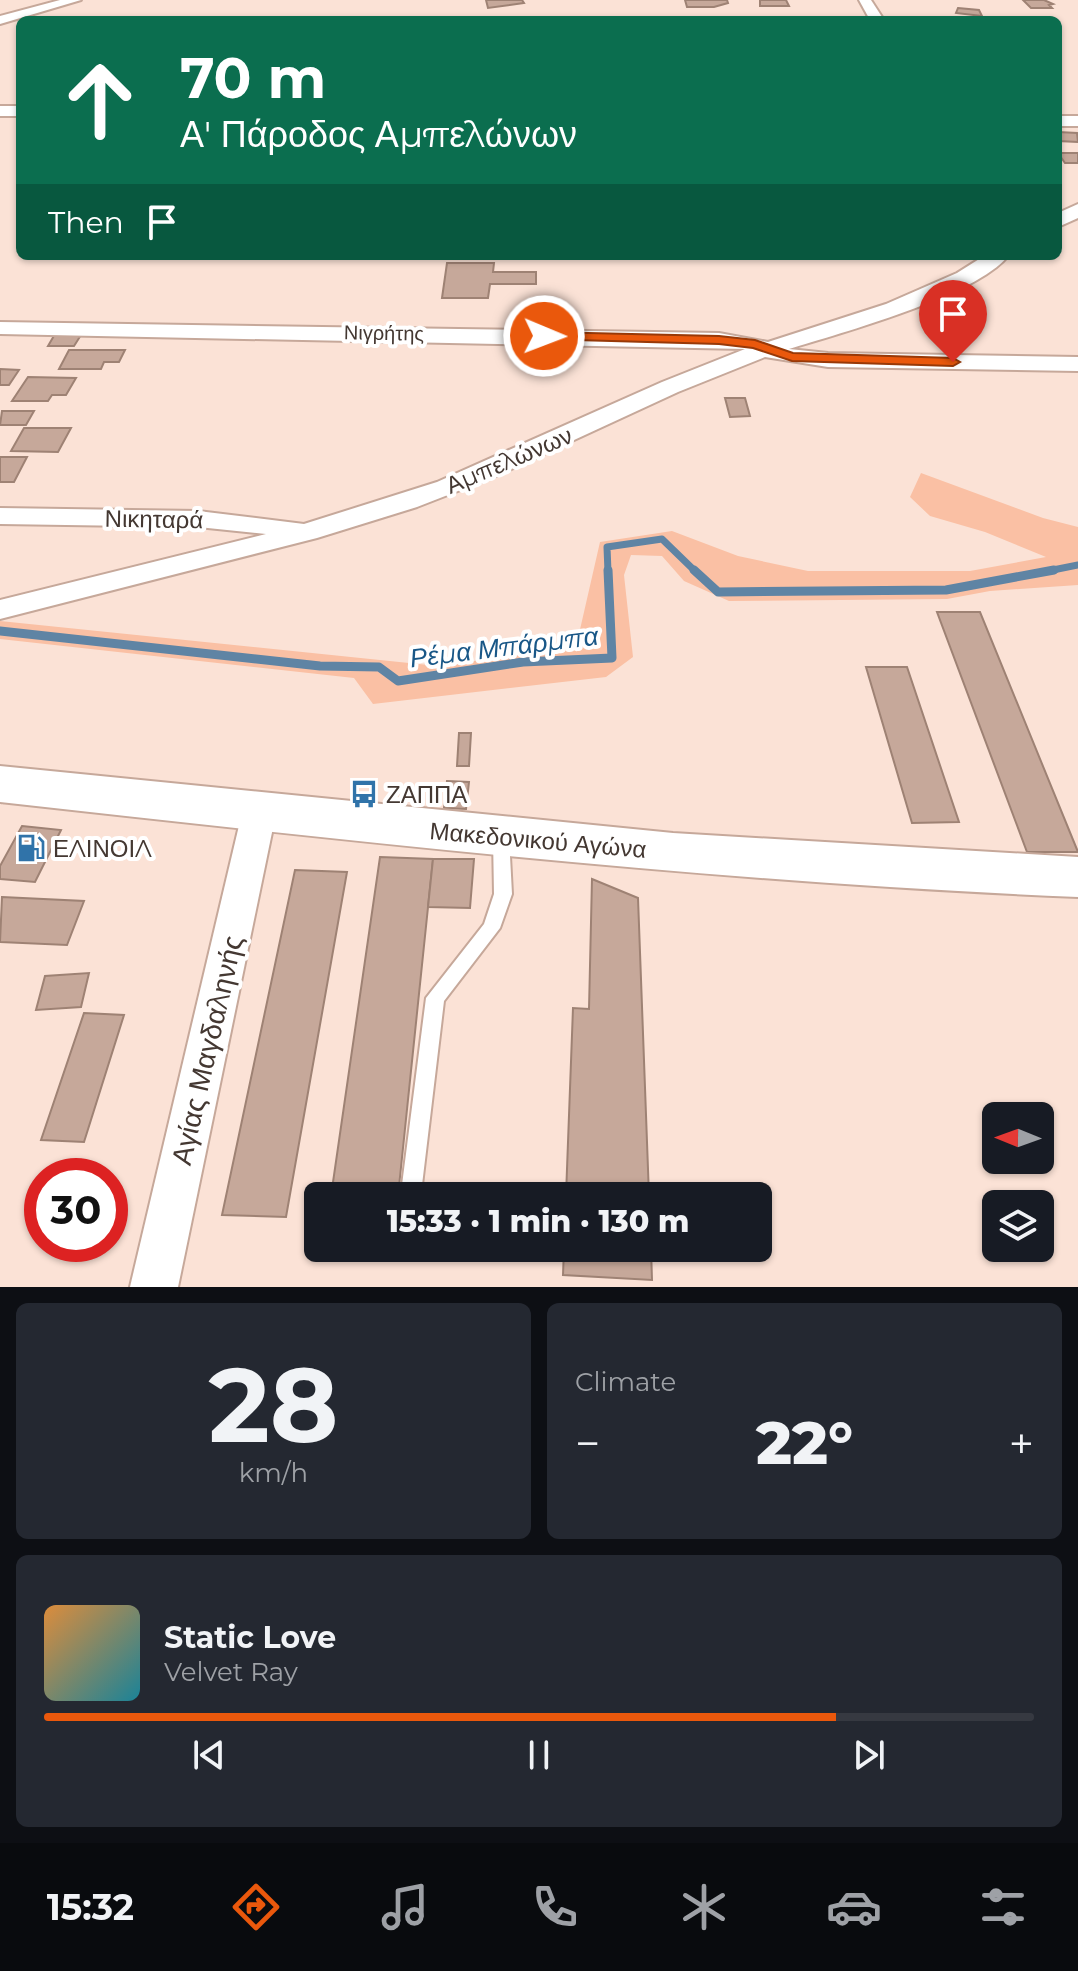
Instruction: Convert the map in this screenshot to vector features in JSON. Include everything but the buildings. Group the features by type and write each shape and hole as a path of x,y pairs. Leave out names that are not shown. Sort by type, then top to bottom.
{"main road":[{"name":"Μακεδονικού Αγώνα","path":"0,784 501,837 920,870 1078,877"}],"street":[{"path":"0,20 75,0"},
{"name":"Αμπελώνων","path":"0,610 308,531 411,500 490,470 707,371 857,323 914,301 960,282 992,260"},
{"name":"Νιγρήτης","path":"0,328 719,340 744,342 792,357 828,360 1078,364"},
{"name":"Νικηταρά","path":"0,516 198,519 308,531"},
{"name":"Αγίας Μαγδαληνής","path":"154,1287 259,813"}],"lane":[{"path":"412,1182 435,998 491,928 503,894 501,837"}],"shaded area":[{"path":"921,473 1043,518 1078,527 1078,585 990,591 947,599 729,601 684,581 662,556 631,555 624,575 633,657 606,677 373,704 354,678 0,639 0,621 438,666 576,647 600,542 672,531 738,556 808,571 970,571 1046,557 985,532 930,516 910,497"}],"waterway":[{"name":"Ρέμα Μπάρμπα","path":"608,572 607,547 662,539 696,572"},
{"name":"Ρέμα Μπάρμπα","path":"1043,572 1078,565"},
{"name":"Ρέμα Μπάρμπα","path":"0,631 320,666 379,667 398,681 523,662 612,658 608,570"},
{"name":"Ρέμα Μπάρμπα","path":"694,570 718,592 946,590 1054,570"}],"place":[{"name":"ΖΑΠΠΑ","path":"364,794"},
{"name":"ΕΛΙΝΟΙΛ","path":"31,848"}],"route":[{"path":"544,336 719,340 755,344 778,355 792,357 953,362"}]}
